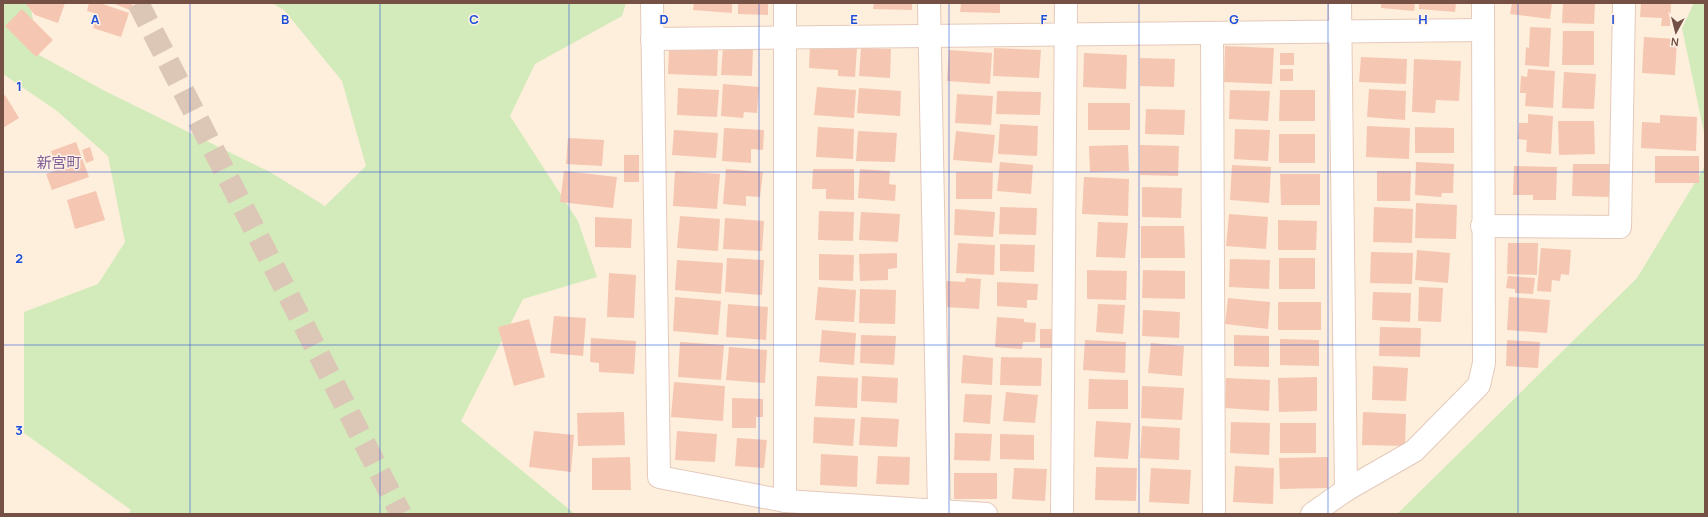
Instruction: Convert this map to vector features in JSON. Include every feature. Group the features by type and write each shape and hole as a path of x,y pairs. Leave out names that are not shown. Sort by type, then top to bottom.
{"street":[{"path":"652,3 659,476 785,502 986,514"},
{"path":"785,3 785,502"},
{"path":"929,3 939,511"},
{"path":"1062,514 1066,3"},
{"path":"1340,3 1346,490"},
{"path":"1312,514 1346,490 1414,451 1479,385 1484,363 1482,226 1483,3"},
{"path":"1482,226 1620,227 1624,3"},
{"path":"652,39 1483,30"},
{"path":"1212,33 1214,514"}],"green space":[{"path":"3,3 30,3 39,55 107,92 270,172 325,206 366,166 342,81 284,10 272,3 626,3 622,16 535,64 510,116 578,221 597,277 523,299 461,421 575,514 128,514 131,510 24,433 24,312 98,284 125,242 108,156 57,111 3,74"},
{"path":"1694,3 1705,3 1705,137 1682,28"},
{"path":"1705,166 1705,514 1397,514 1637,278"}],"building":[{"path":"25,3 65,3 58,23 35,15"},
{"path":"89,3 100,3 129,13 121,37 93,28 98,14 87,11"},
{"path":"112,3 133,3 130,10"},
{"path":"694,3 732,3 732,13 693,10"},
{"path":"738,3 768,3 768,15 738,14"},
{"path":"874,3 912,3 912,10 873,9"},
{"path":"961,3 1000,3 1000,13 960,12"},
{"path":"1381,3 1415,3 1414,11 1381,8"},
{"path":"1419,3 1456,3 1455,12 1419,9"},
{"path":"1512,3 1552,3 1550,19 1510,14"},
{"path":"1563,3 1595,3 1594,24 1562,23"},
{"path":"1641,3 1671,3 1670,26 1661,26 1662,18 1640,17"},
{"path":"22,9 53,40 36,57 5,26"},
{"path":"1530,27 1551,28 1549,67 1525,65 1526,47 1529,48"},
{"path":"1563,31 1594,31 1594,65 1562,65"},
{"path":"1644,37 1677,39 1675,75 1642,73"},
{"path":"810,45 857,48 855,77 838,76 838,70 809,68"},
{"path":"1225,46 1274,48 1272,84 1224,82"},
{"path":"723,47 753,48 752,76 721,75"},
{"path":"669,48 718,50 717,76 668,74"},
{"path":"861,48 891,49 890,78 859,76"},
{"path":"994,48 1041,50 1039,78 993,76"},
{"path":"949,50 992,53 990,84 947,81"},
{"path":"1084,53 1127,55 1126,89 1083,87"},
{"path":"1280,53 1294,53 1294,65 1280,65"},
{"path":"1361,57 1407,59 1406,84 1359,82"},
{"path":"1140,58 1175,59 1174,87 1140,86"},
{"path":"1414,59 1461,61 1459,101 1436,100 1435,113 1412,112"},
{"path":"1280,69 1293,69 1293,81 1280,81"},
{"path":"1528,69 1555,71 1553,108 1525,106 1526,93 1520,93 1521,76 1527,77"},
{"path":"1564,72 1596,74 1594,109 1562,108"},
{"path":"723,84 759,87 757,113 744,112 743,118 721,116"},
{"path":"817,87 856,90 854,118 814,115"},
{"path":"678,88 719,90 717,117 677,115"},
{"path":"859,88 901,91 900,116 857,113"},
{"path":"1369,89 1406,91 1405,120 1367,117"},
{"path":"1230,90 1270,91 1268,121 1229,119"},
{"path":"1280,90 1315,90 1315,121 1279,121"},
{"path":"997,91 1041,92 1040,115 996,114"},
{"path":"957,94 993,96 991,125 955,123"},
{"path":"5,95 19,118 3,128 3,96"},
{"path":"1088,103 1130,103 1130,130 1088,130"},
{"path":"1146,109 1185,110 1184,135 1145,134"},
{"path":"1528,114 1553,116 1551,154 1526,152 1527,140 1518,139 1519,123 1528,123"},
{"path":"1660,115 1697,117 1696,151 1641,148 1642,122 1660,123"},
{"path":"1558,121 1594,121 1595,154 1559,155"},
{"path":"1000,124 1038,126 1037,156 998,154"},
{"path":"1367,126 1410,128 1409,159 1366,157"},
{"path":"818,127 854,129 853,159 816,157"},
{"path":"1415,127 1454,128 1454,153 1415,153"},
{"path":"724,128 764,130 763,150 751,149 751,163 722,161"},
{"path":"1235,129 1270,130 1268,161 1234,159"},
{"path":"674,130 718,133 716,158 672,155"},
{"path":"858,131 897,133 895,162 856,161"},
{"path":"956,131 995,135 992,163 953,160"},
{"path":"1279,134 1315,134 1315,163 1279,163"},
{"path":"568,138 604,140 602,166 566,164"},
{"path":"76,142 89,177 52,190 46,174 57,170 51,151"},
{"path":"1128,145 1129,171 1090,172 1089,146"},
{"path":"1140,145 1179,146 1178,176 1140,175"},
{"path":"90,147 94,160 86,163 82,150"},
{"path":"624,155 639,155 639,182 624,182"},
{"path":"1655,156 1699,156 1699,183 1655,183"},
{"path":"1000,162 1033,165 1031,194 997,191"},
{"path":"1416,162 1454,164 1453,193 1442,193 1441,197 1415,195"},
{"path":"1573,164 1609,164 1609,197 1572,196"},
{"path":"1232,165 1271,167 1269,203 1230,200"},
{"path":"1514,166 1557,167 1556,200 1533,200 1533,195 1513,195"},
{"path":"726,169 763,172 760,197 746,196 746,206 723,204"},
{"path":"813,169 854,169 854,200 826,199 826,189 812,189"},
{"path":"860,169 890,171 889,184 896,185 895,201 858,198"},
{"path":"564,171 617,177 613,208 560,202"},
{"path":"675,171 720,174 717,209 673,206"},
{"path":"1377,171 1411,171 1410,201 1377,201"},
{"path":"956,172 993,172 992,199 956,199"},
{"path":"1280,174 1320,174 1320,205 1281,205"},
{"path":"1084,177 1129,179 1128,216 1082,214"},
{"path":"1142,187 1182,188 1181,218 1142,217"},
{"path":"96,191 105,220 75,229 67,200"},
{"path":"1416,203 1457,205 1456,239 1415,238"},
{"path":"1000,207 1037,208 1036,235 999,234"},
{"path":"1374,207 1413,209 1412,243 1373,242"},
{"path":"955,209 995,212 993,237 954,235"},
{"path":"819,211 854,212 853,241 818,240"},
{"path":"861,212 900,214 898,242 859,240"},
{"path":"1229,214 1268,217 1266,249 1226,246"},
{"path":"680,216 720,219 718,251 677,248"},
{"path":"595,217 632,219 631,248 595,247"},
{"path":"725,218 764,221 762,251 723,249"},
{"path":"1278,220 1317,221 1316,250 1278,250"},
{"path":"1098,222 1128,223 1125,258 1096,257"},
{"path":"1141,226 1184,226 1185,258 1141,258"},
{"path":"958,243 995,245 994,275 956,273"},
{"path":"1508,243 1538,243 1537,275 1507,274"},
{"path":"1000,244 1035,245 1034,272 1000,271"},
{"path":"1541,248 1571,250 1569,275 1561,274 1560,281 1552,280 1551,292 1537,291"},
{"path":"1417,250 1450,253 1448,283 1415,280"},
{"path":"1371,252 1413,253 1412,284 1370,283"},
{"path":"897,253 897,268 888,269 888,280 860,281 859,254"},
{"path":"819,254 854,255 853,281 819,280"},
{"path":"727,258 764,260 762,295 725,292"},
{"path":"1279,258 1315,258 1315,289 1279,289"},
{"path":"1230,259 1270,260 1269,289 1229,287"},
{"path":"677,260 723,263 721,294 675,290"},
{"path":"1087,270 1127,271 1126,300 1087,299"},
{"path":"1143,270 1185,271 1185,299 1142,298"},
{"path":"609,273 636,275 634,318 607,317"},
{"path":"1508,276 1535,278 1533,294 1515,293 1515,289 1506,288"},
{"path":"966,278 981,279 979,309 944,307 946,281 965,282"},
{"path":"997,282 1038,284 1037,300 1027,300 1027,308 997,306"},
{"path":"818,287 856,290 854,322 815,320"},
{"path":"1419,287 1443,288 1441,322 1418,321"},
{"path":"860,289 896,290 895,324 859,323"},
{"path":"1373,292 1411,293 1410,322 1372,320"},
{"path":"675,297 721,301 718,335 673,331"},
{"path":"1509,297 1550,300 1547,333 1507,330"},
{"path":"1228,298 1270,302 1268,329 1225,324"},
{"path":"1278,302 1321,302 1321,330 1278,330"},
{"path":"728,304 768,307 766,340 726,337"},
{"path":"1098,304 1125,305 1123,334 1096,332"},
{"path":"1143,310 1180,312 1179,338 1142,336"},
{"path":"554,316 586,318 583,356 550,353"},
{"path":"997,317 1024,319 1024,322 1036,323 1035,342 1023,342 1022,349 995,347"},
{"path":"529,319 545,377 514,386 498,327"},
{"path":"1380,327 1421,328 1420,357 1379,356"},
{"path":"1040,329 1058,329 1058,348 1040,348"},
{"path":"822,330 856,333 854,365 819,362"},
{"path":"861,335 896,336 894,365 860,363"},
{"path":"1234,335 1269,336 1269,367 1234,366"},
{"path":"591,338 636,341 634,374 599,372 599,363 590,362"},
{"path":"1280,339 1319,340 1319,366 1280,365"},
{"path":"1085,340 1126,342 1125,373 1083,370"},
{"path":"1507,340 1540,342 1538,368 1506,366"},
{"path":"680,342 724,345 721,380 678,377"},
{"path":"1151,343 1184,346 1182,376 1148,373"},
{"path":"729,347 767,350 765,383 726,380"},
{"path":"963,355 993,358 992,385 961,383"},
{"path":"1001,357 1042,358 1041,386 1000,385"},
{"path":"1373,366 1408,368 1406,401 1372,400"},
{"path":"817,376 858,378 857,408 815,406"},
{"path":"862,376 898,378 897,403 861,401"},
{"path":"1317,377 1317,411 1279,412 1278,378"},
{"path":"1226,378 1270,380 1269,411 1225,408"},
{"path":"1089,379 1128,380 1128,409 1088,409"},
{"path":"674,382 725,386 723,421 671,417"},
{"path":"1142,386 1184,388 1182,420 1141,418"},
{"path":"1006,392 1038,395 1035,423 1003,421"},
{"path":"965,394 992,395 990,424 963,422"},
{"path":"732,398 763,399 763,417 756,417 756,428 732,428"},
{"path":"624,412 625,445 578,446 577,413"},
{"path":"1363,412 1406,414 1405,446 1362,445"},
{"path":"814,417 855,419 853,446 813,443"},
{"path":"861,417 899,419 897,447 859,445"},
{"path":"1096,421 1131,423 1128,459 1094,457"},
{"path":"1231,422 1270,423 1269,455 1230,453"},
{"path":"1280,423 1316,423 1316,453 1280,453"},
{"path":"1142,426 1180,428 1179,460 1140,458"},
{"path":"534,431 574,435 571,472 529,467"},
{"path":"677,431 717,434 715,462 675,460"},
{"path":"955,433 992,434 990,461 954,460"},
{"path":"1000,434 1034,435 1034,460 1000,459"},
{"path":"737,438 767,440 764,468 735,466"},
{"path":"821,454 858,456 857,487 820,485"},
{"path":"878,456 910,457 909,485 876,484"},
{"path":"630,457 631,490 592,490 592,458"},
{"path":"1328,457 1328,488 1280,489 1279,458"},
{"path":"1235,466 1274,468 1273,504 1233,502"},
{"path":"1096,467 1137,468 1136,501 1095,500"},
{"path":"1014,468 1047,469 1045,501 1012,499"},
{"path":"1151,468 1191,470 1189,504 1149,502"},
{"path":"954,473 997,473 997,499 954,499"}],"tunnel":[{"path":"138,3 401,514"}],"district":[{"name":"新宮町","path":"59,163"}]}
